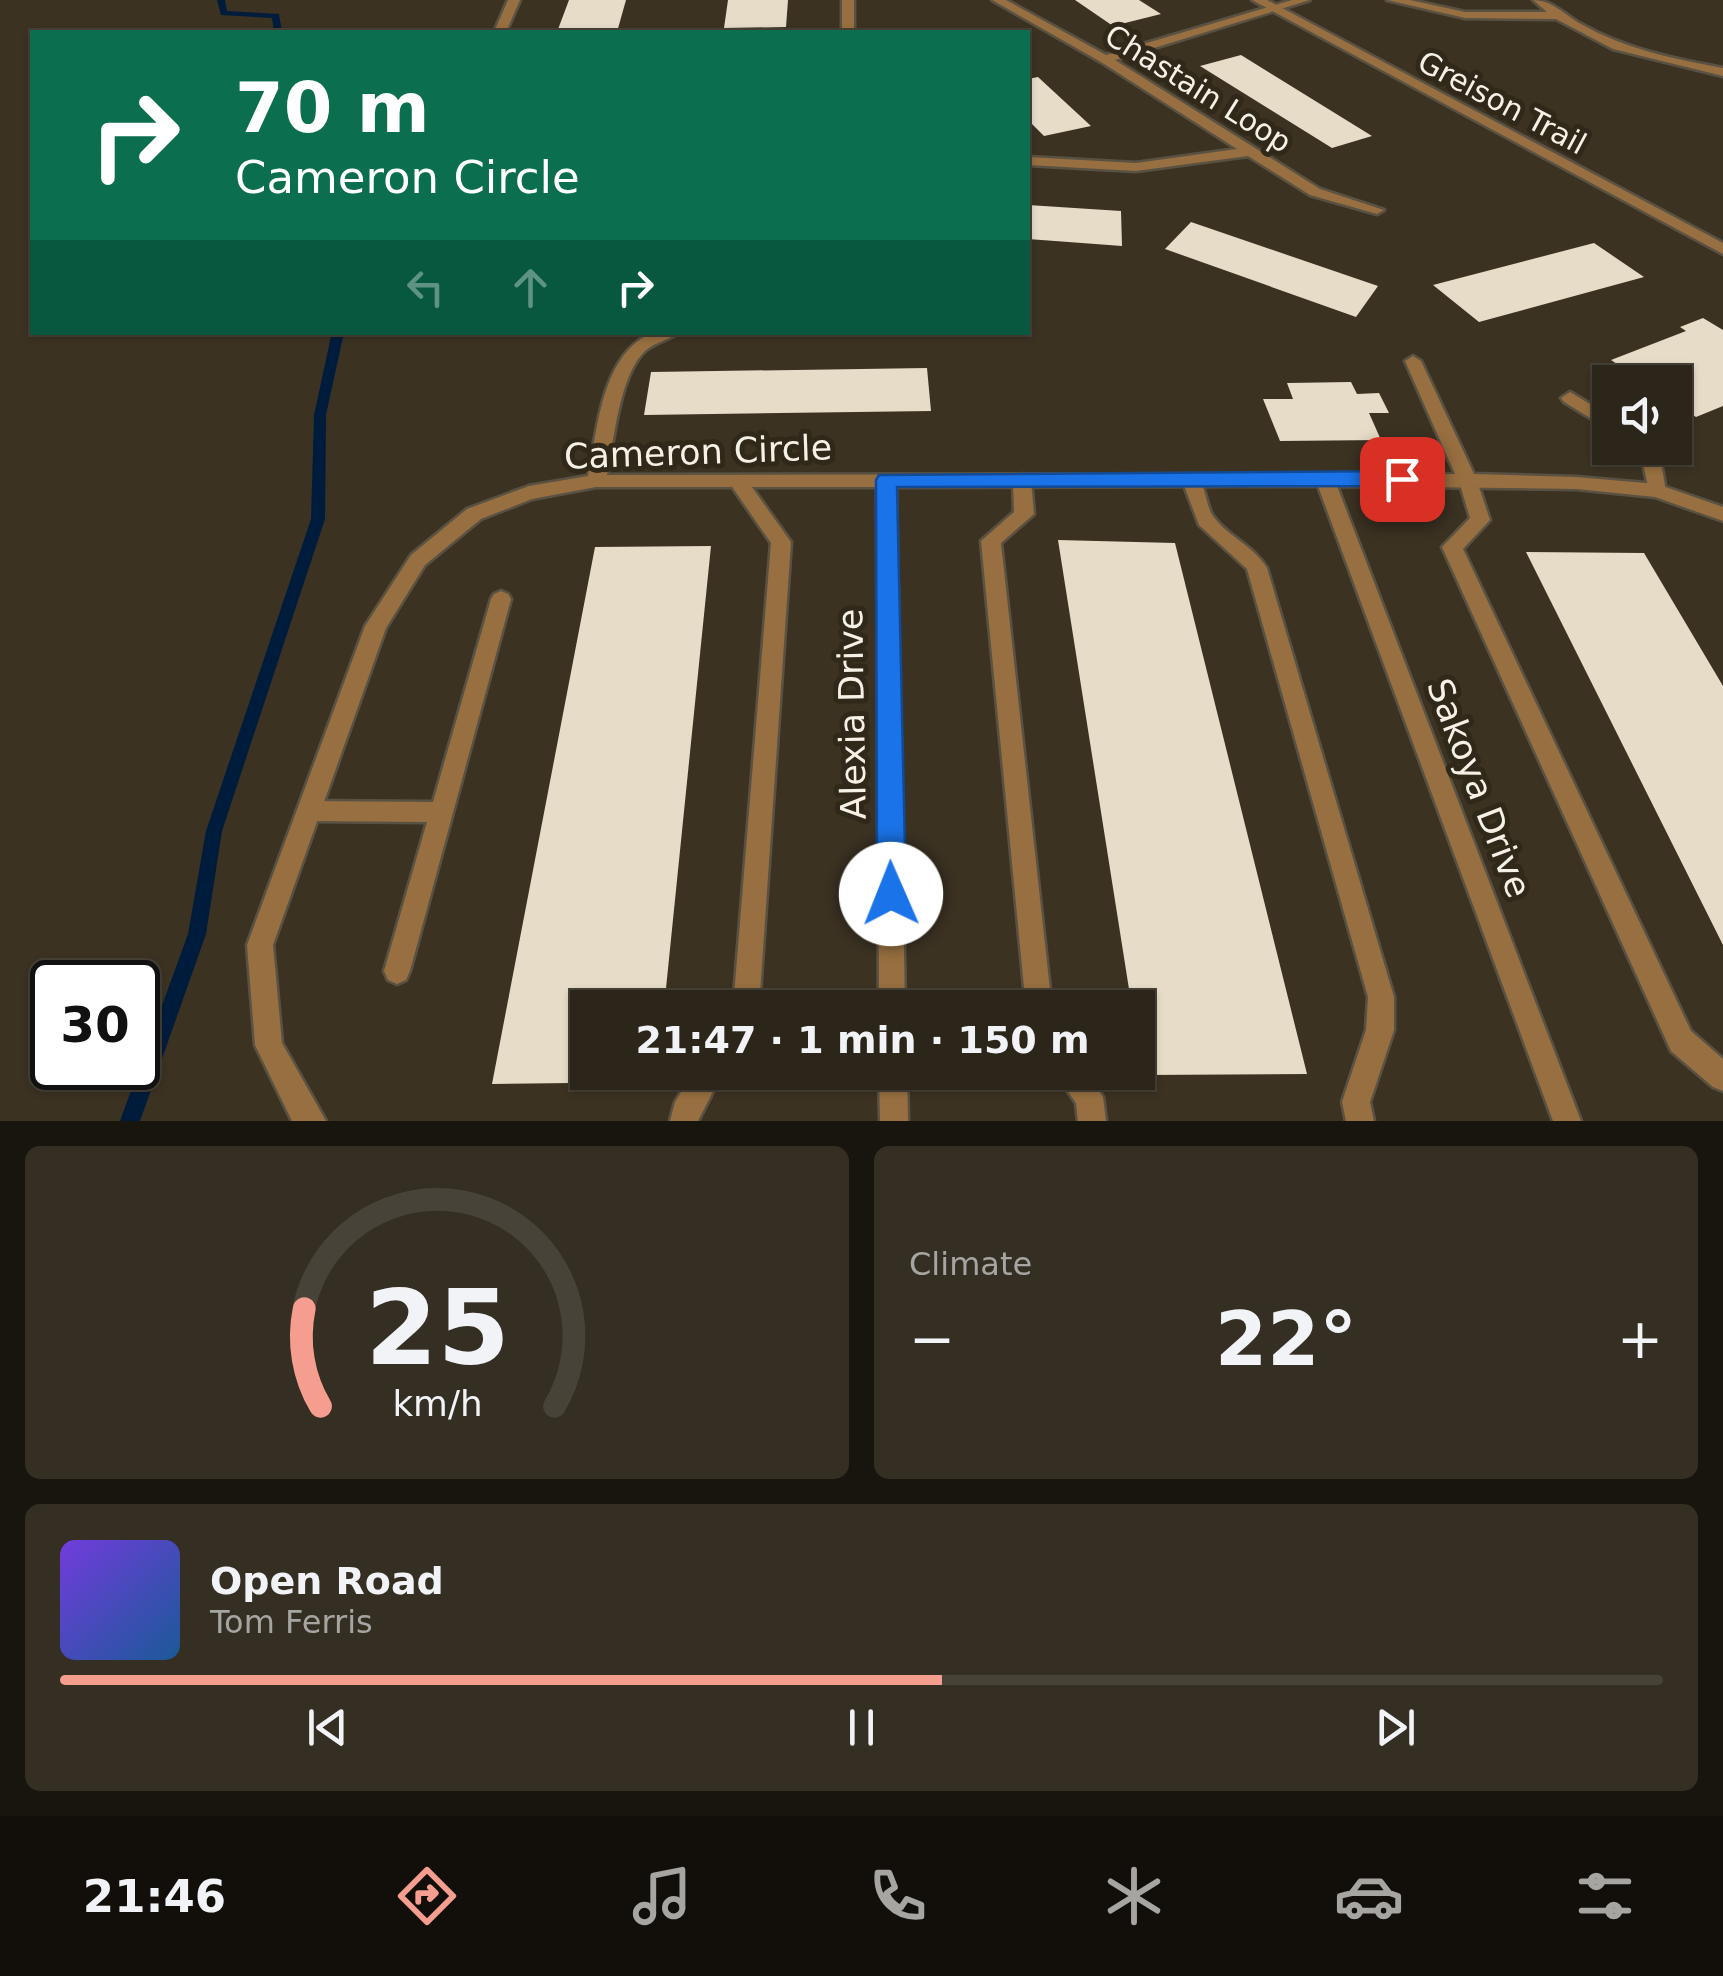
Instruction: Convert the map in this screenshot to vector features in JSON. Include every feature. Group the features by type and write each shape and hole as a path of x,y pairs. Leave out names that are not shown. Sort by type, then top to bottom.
{"street":[{"path":"501,30 514,0"},
{"path":"848,0 848,30"},
{"name":"Chastain Loop","path":"998,0 1105,59 1315,192 1376,210"},
{"name":"Greison Trail","path":"1258,0 1723,250"},
{"path":"1105,59 1304,0"},
{"path":"1393,0 1466,14 1559,16"},
{"path":"1539,0 1592,38 1638,54 1723,72"},
{"path":"1030,161 1136,168 1252,151"},
{"path":"596,481 625,366 637,349 660,335"},
{"path":"1412,361 1468,481 1480,520 1452,547 1681,1042 1723,1078"},
{"path":"1570,398 1592,412"},
{"path":"1653,465 1657,490"},
{"name":"Cameron Circle","path":"312,1121 303,1112 269,1045 260,945 376,626 418,560 474,514 529,492 596,481 1325,479 1576,483 1657,490 1723,514"},
{"name":"Sakoya Drive","path":"1325,479 1567,1121"},
{"name":"Alexia Drive","path":"886,480 892,990"},
{"path":"1022,480 1024,514 991,540 1037,990"},
{"path":"1191,480 1203,516 1212,527 1247,551 1257,568 1382,996 1380,1030 1356,1102 1360,1121"},
{"path":"736,481 781,542 747,990"},
{"path":"398,970 502,598"},
{"path":"309,811 442,812"},
{"path":"684,1121 699,1090"},
{"path":"893,1090 894,1121"},
{"path":"1083,1090 1089,1097 1092,1121"}],"building":[{"path":"569,0 626,0 618,30 558,30"},
{"path":"728,0 788,0 786,27 724,28"},
{"path":"1075,0 1139,0 1161,14 1113,26"},
{"path":"1241,55 1372,136 1332,148 1200,66"},
{"path":"1038,77 1091,126 1044,136 1030,122 1030,79"},
{"path":"1030,205 1121,211 1122,246 1030,239"},
{"path":"1191,222 1378,286 1356,317 1165,249"},
{"path":"1594,243 1644,277 1479,322 1433,285"},
{"path":"1703,318 1723,330 1723,406 1696,417 1692,414 1692,365 1618,365 1611,360 1686,331 1680,327"},
{"path":"927,368 931,411 644,415 651,372"},
{"path":"1351,382 1357,394 1379,393 1389,413 1369,413 1381,440 1280,441 1263,399 1293,399 1287,383"},
{"path":"1058,540 1175,543 1307,1074 1155,1075 1155,990 1129,990"},
{"path":"711,546 666,990 570,990 570,1083 492,1084 595,547"},
{"path":"1526,552 1644,553 1723,686 1723,945"}],"waterway":[{"path":"221,0 224,13 276,16 278,30"},
{"path":"130,1121 197,934 214,831 318,519 320,415 337,335"}],"route":[{"path":"891,894 886,480 1402,479"}]}
